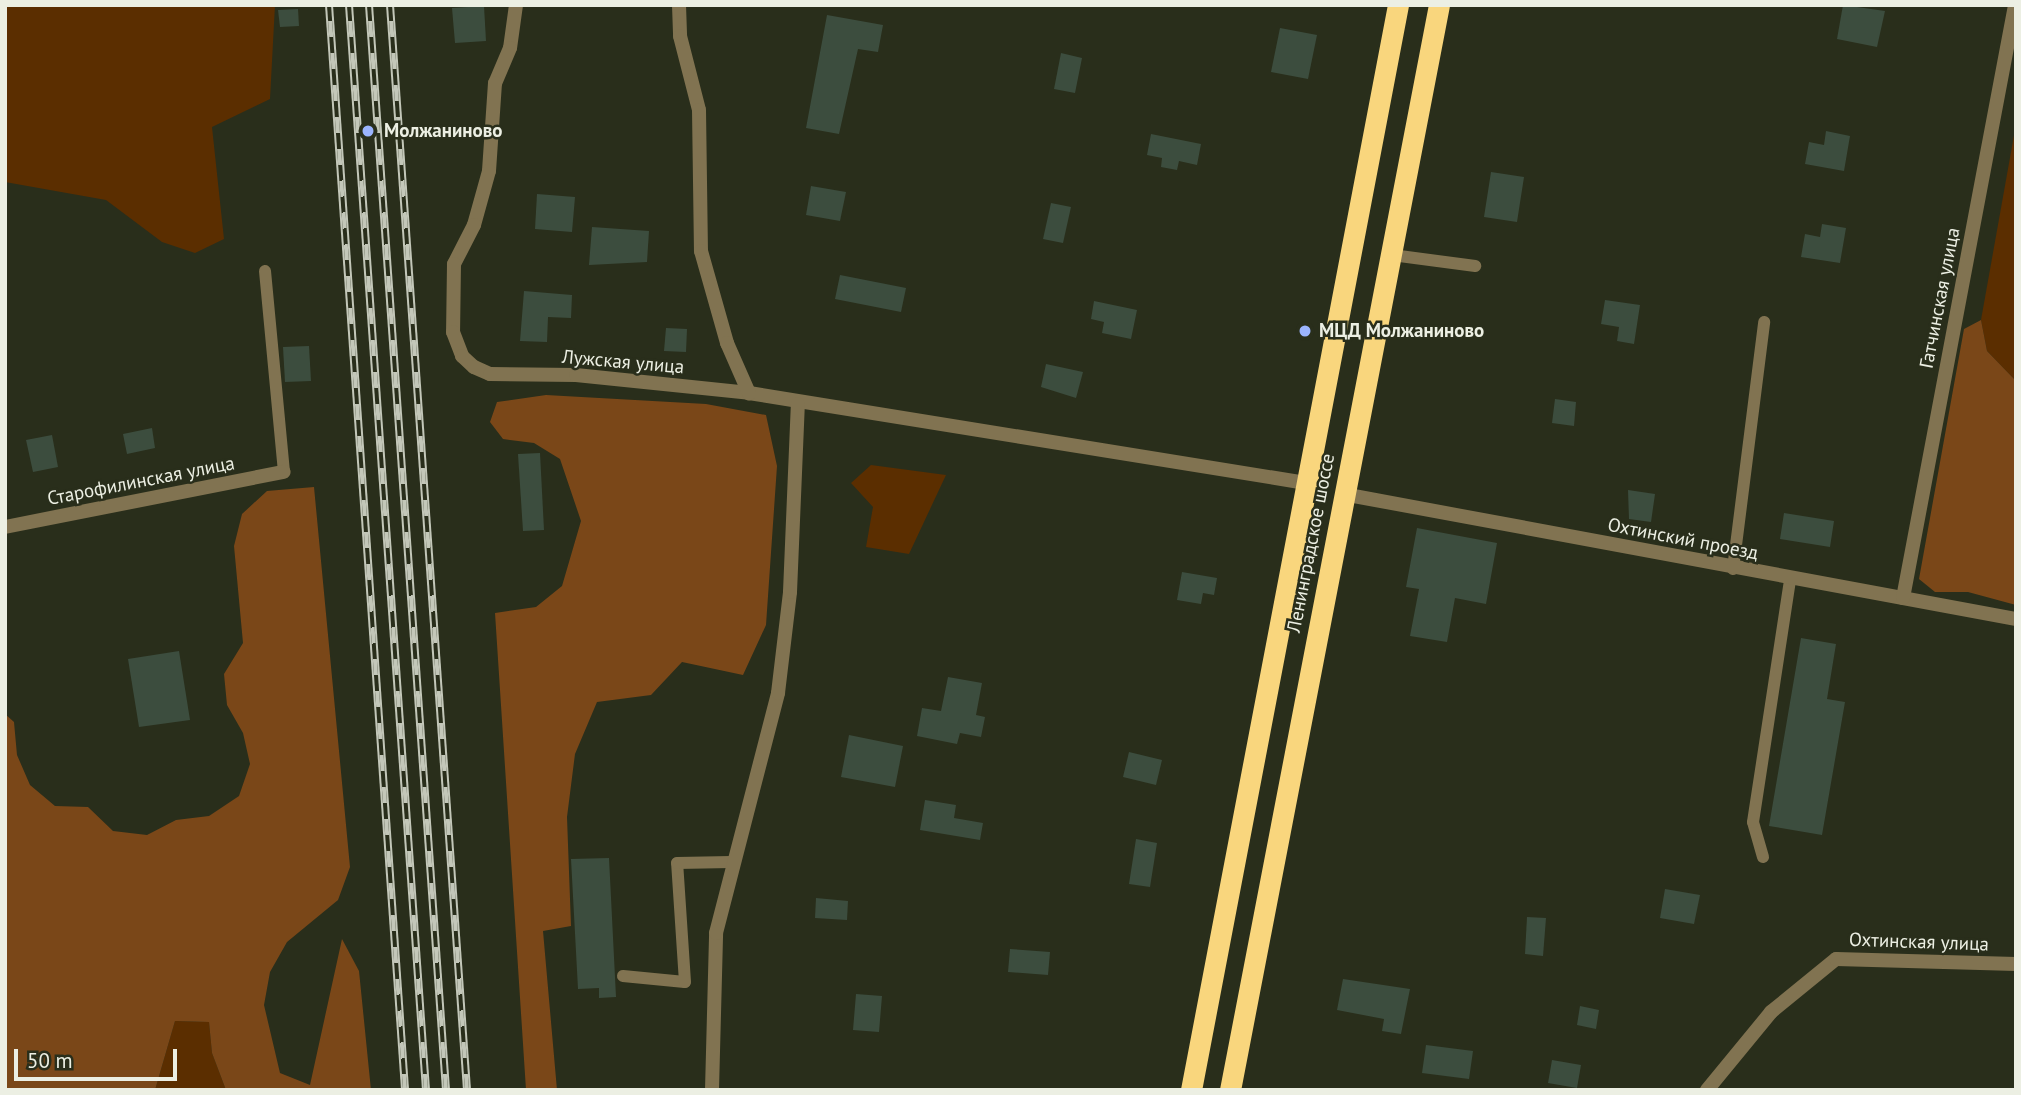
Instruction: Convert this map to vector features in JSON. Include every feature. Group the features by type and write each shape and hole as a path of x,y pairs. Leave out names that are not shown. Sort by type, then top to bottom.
{"highway":[{"name":"Ленинградское шоссе","path":"1191,1090 1398,5"},
{"name":"Ленинградское шоссе","path":"1230,1090 1439,5"}],"street":[{"name":"Лужская улица","path":"516,5 510,48 495,83 489,172 474,225 454,264 453,332 462,356 491,374 576,375 750,393 797,404 1306,483"},
{"path":"679,5 680,36 699,110 701,251 727,343 750,393"},
{"name":"Гатчинская улица","path":"1903,598 2015,5"},
{"path":"712,1090 716,933 731,862 778,693 790,592 797,404"},
{"name":"Старофилинская улица","path":"5,527 284,472"},
{"name":"Охтинский проезд","path":"1343,494 2016,620"},
{"name":"Охтинская улица","path":"1707,1090 1771,1012 1836,959 2016,964"}],"lane":[{"path":"1392,255 1475,266"},
{"path":"265,271 284,472"},
{"path":"1733,569 1764,322"},
{"path":"1763,857 1753,822 1790,579"},
{"path":"623,976 685,982 677,863 731,862"}],"shaded area":[{"path":"5,5 275,5 270,99 212,127 224,239 195,253 162,242 106,200 5,182"},
{"path":"2016,124 2016,381 1987,351 1981,320"},
{"path":"1981,320 1987,351 2016,381 2016,605 1968,592 1935,592 1919,579 1964,329"},
{"path":"546,395 706,404 766,415 777,466 766,625 743,675 682,662 651,695 597,702 575,754 567,817 571,926 543,931 557,1090 526,1090 495,613 536,607 562,586 581,521 560,459 534,443 503,439 490,422 497,402"},
{"path":"871,465 946,475 909,554 866,547 873,507 851,483"},
{"path":"314,487 350,867 338,900 287,942 270,972 264,1005 280,1073 310,1085 342,939 359,971 371,1090 226,1090 212,1053 209,1022 175,1021 155,1090 5,1090 5,714 14,722 17,755 30,785 55,806 88,807 113,831 147,835 176,820 209,816 239,796 250,764 243,733 227,705 224,674 243,643 234,546 242,514 267,491"},
{"path":"175,1021 209,1022 212,1053 226,1090 155,1090"}],"building":[{"path":"1843,5 1885,11 1877,47 1837,39"},
{"path":"484,6 486,41 455,43 452,8"},
{"path":"298,9 299,26 280,27 278,10"},
{"path":"827,15 883,25 878,52 858,49 839,134 806,128"},
{"path":"1280,28 1317,35 1308,79 1271,72"},
{"path":"1061,53 1082,58 1075,93 1054,89"},
{"path":"1826,131 1850,136 1844,171 1805,164 1809,142 1824,145"},
{"path":"1151,134 1201,144 1197,165 1179,161 1177,170 1161,167 1162,158 1147,155"},
{"path":"1491,172 1524,177 1517,222 1484,217"},
{"path":"811,186 846,192 840,221 806,215"},
{"path":"537,194 575,197 572,232 535,229"},
{"path":"1051,203 1071,207 1063,243 1043,239"},
{"path":"1822,224 1846,228 1840,263 1801,257 1805,234 1820,237"},
{"path":"592,227 649,231 647,262 589,265"},
{"path":"840,275 906,288 901,312 835,299"},
{"path":"524,291 572,295 571,318 548,317 547,342 520,341"},
{"path":"1605,300 1640,305 1634,344 1617,341 1619,327 1601,324"},
{"path":"1094,301 1137,310 1131,339 1102,333 1104,322 1091,319"},
{"path":"666,328 687,329 686,352 664,351"},
{"path":"309,346 311,381 285,382 283,347"},
{"path":"1046,364 1083,372 1076,398 1041,387"},
{"path":"1555,399 1576,402 1574,426 1552,423"},
{"path":"152,428 155,448 127,454 123,434"},
{"path":"52,435 58,467 33,472 26,440"},
{"path":"540,453 544,530 523,531 518,454"},
{"path":"1628,490 1655,494 1651,522 1629,519"},
{"path":"1784,513 1834,521 1830,547 1780,539"},
{"path":"1417,528 1497,543 1486,604 1455,598 1447,642 1410,636 1419,589 1406,587"},
{"path":"1182,572 1217,578 1214,595 1203,593 1201,604 1177,600"},
{"path":"1801,638 1836,644 1827,699 1845,702 1822,835 1769,826"},
{"path":"179,651 190,720 139,727 128,659"},
{"path":"948,677 982,683 976,715 985,717 981,737 960,733 957,744 917,736 922,708 941,711"},
{"path":"849,735 903,746 895,787 841,777"},
{"path":"1129,752 1162,760 1156,785 1123,777"},
{"path":"925,800 956,805 954,818 983,823 980,840 920,830"},
{"path":"1136,839 1157,843 1150,887 1129,884"},
{"path":"609,858 616,997 599,998 599,988 578,989 571,859"},
{"path":"1665,889 1700,895 1694,924 1660,918"},
{"path":"816,898 848,901 847,920 815,918"},
{"path":"1527,917 1546,918 1543,956 1525,954"},
{"path":"1010,949 1050,952 1048,975 1008,972"},
{"path":"1343,979 1410,989 1401,1034 1382,1031 1384,1019 1337,1010"},
{"path":"856,994 882,996 879,1032 853,1030"},
{"path":"1580,1006 1599,1010 1596,1029 1577,1025"},
{"path":"1426,1045 1473,1051 1469,1079 1422,1073"},
{"path":"1552,1060 1581,1065 1577,1088 1548,1083"}],"railway":[{"path":"329,5 405,1090"},
{"path":"349,5 426,1090"},
{"path":"369,5 446,1090"},
{"path":"390,5 467,1090"}],"place":[{"name":"Молжаниново","path":"368,131"},
{"name":"МЦД Молжаниново","path":"1305,331"}]}
